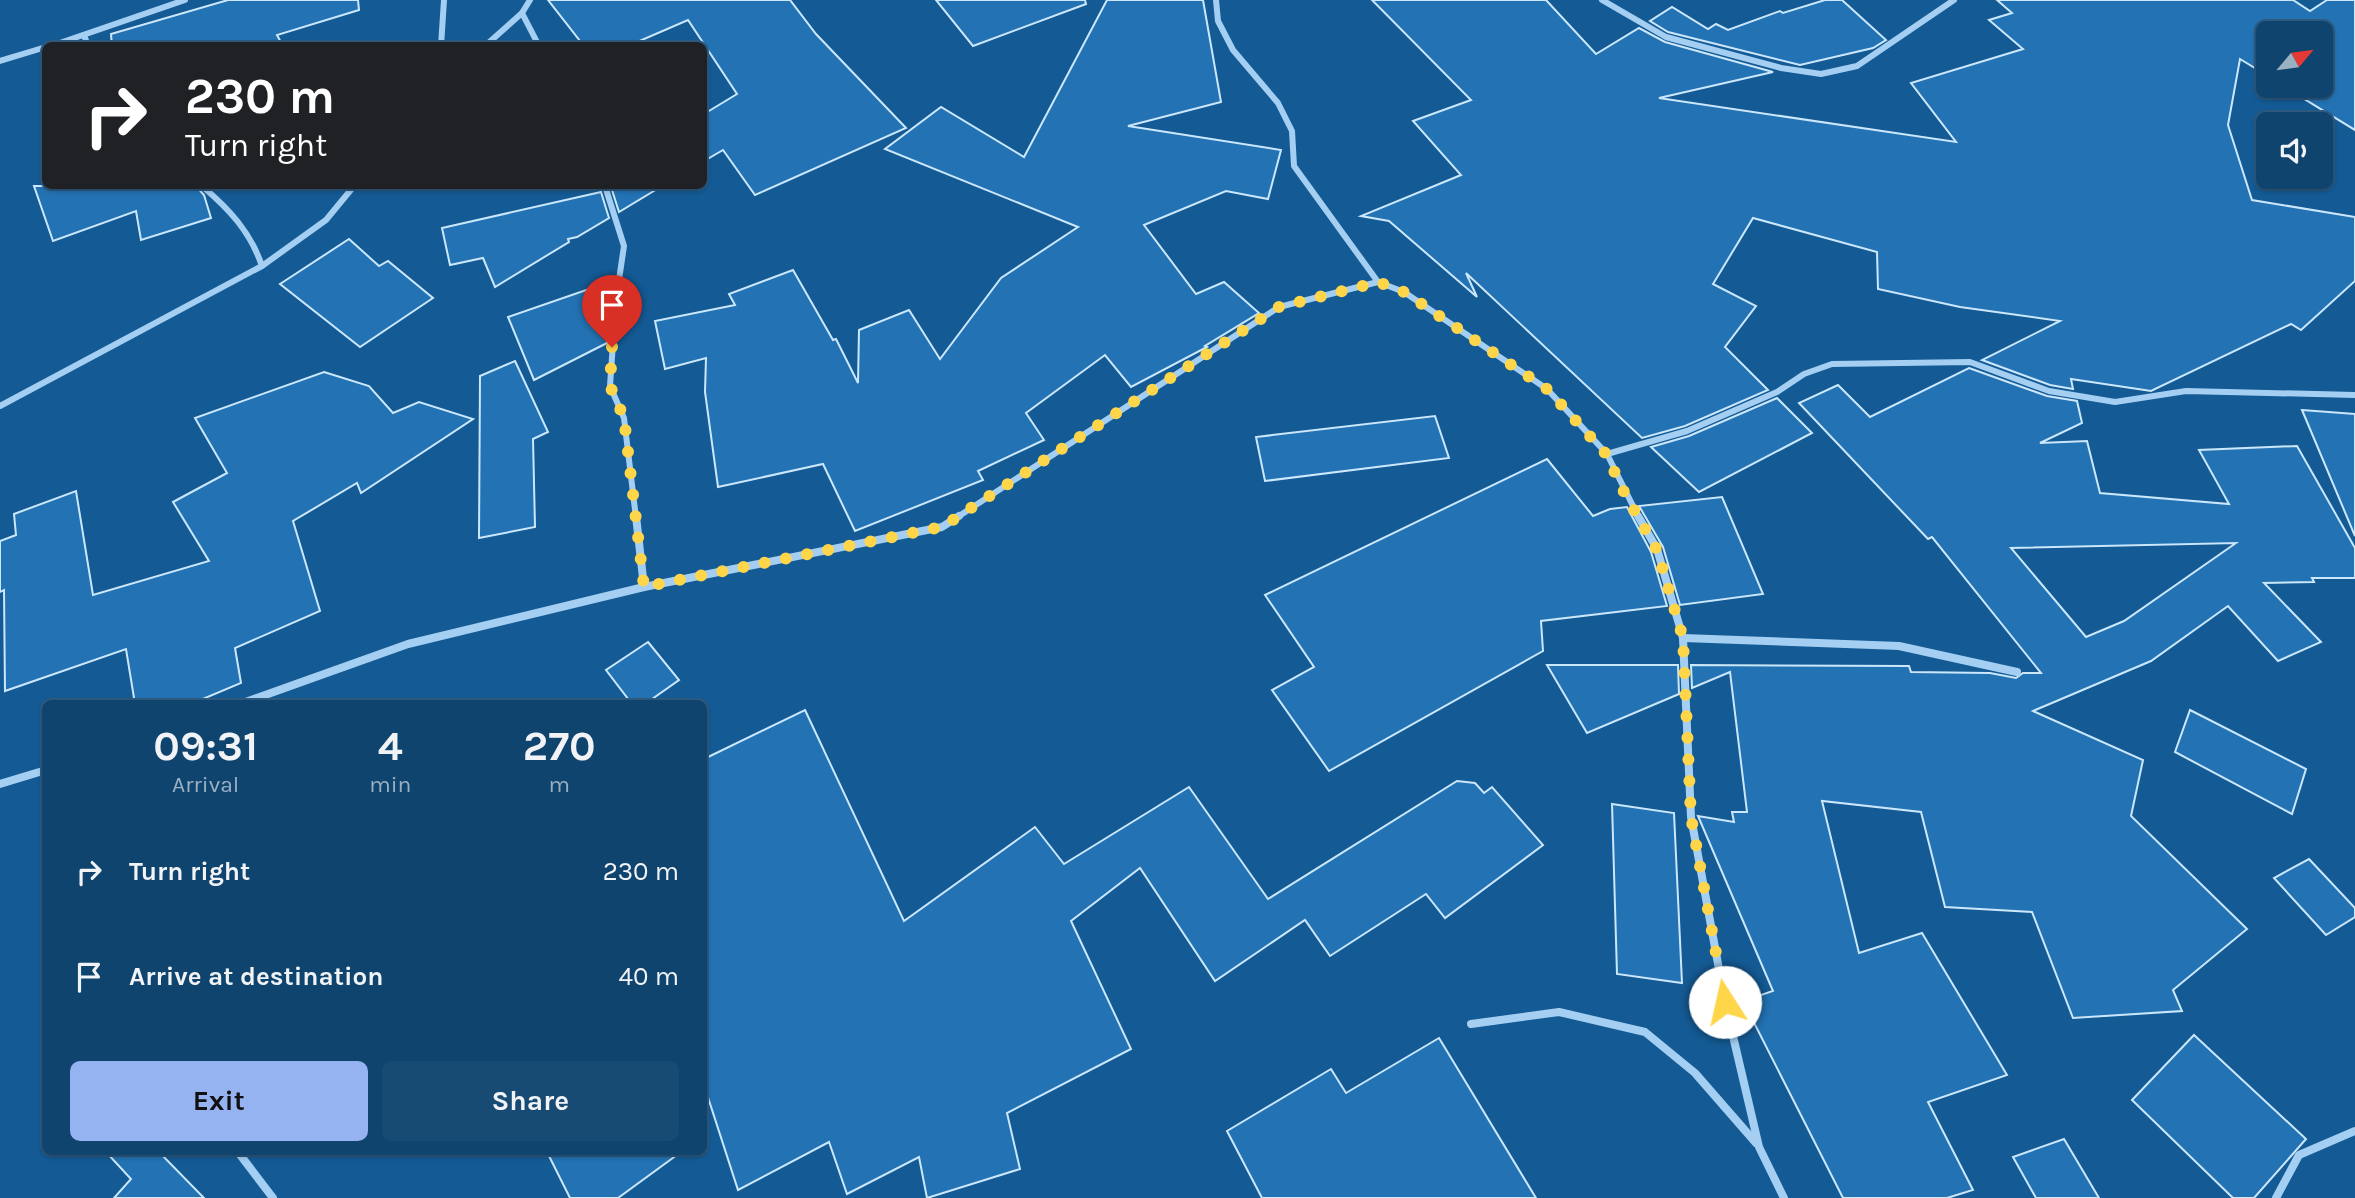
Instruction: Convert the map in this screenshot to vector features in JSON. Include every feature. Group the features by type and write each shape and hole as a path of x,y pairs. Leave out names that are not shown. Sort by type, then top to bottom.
{"street":[{"path":"63,42 185,0"},
{"path":"441,42 444,0"},
{"path":"489,42 522,13 530,0"},
{"path":"1216,0 1218,21 1233,50 1278,103 1292,131 1294,166 1378,282 1404,292 1547,389 1606,454 1657,550 1683,638 1691,817 1725,1002 1759,1146 1784,1198"},
{"path":"1602,0 1666,37 1782,68 1821,74 1857,66 1954,0"},
{"path":"522,13 537,42"},
{"path":"84,35 87,42"},
{"path":"0,61 42,48"},
{"path":"205,189 234,214 248,232 255,242 262,266"},
{"path":"0,406 262,266 326,220 352,189"},
{"path":"606,189 624,246 616,300 610,386 624,418 644,587"},
{"path":"251,700 408,644 644,587 942,527 1279,307 1378,282"},
{"path":"1606,454 1687,431 1777,392 1804,374 1832,364 1970,362 2049,391 2115,402 2186,391 2355,395"},
{"path":"1683,638 1899,646 2017,672"},
{"path":"0,784 42,771"},
{"path":"1471,1024 1559,1012 1645,1032 1695,1073 1759,1146"},
{"path":"2276,1198 2298,1155 2355,1131"},
{"path":"240,1155 273,1198"}],"building":[{"path":"228,0 358,0 359,10 277,35 281,42 112,42 111,34"},
{"path":"548,0 790,0 816,34 906,128 755,195 723,150 707,159 707,112 737,94 707,49 707,42 703,42 688,20 637,42 581,42"},
{"path":"936,0 1085,0 1086,4 973,46"},
{"path":"1107,0 1203,0 1221,102 1128,126 1281,150 1268,199 1226,191 1144,225 1196,294 1224,282 1259,313 1205,346 1207,347 1131,387 1105,355 1026,413 1044,440 978,471 983,480 855,531 823,464 718,487 705,392 706,358 665,369 655,321 735,305 729,294 793,270 833,340 836,339 858,383 859,330 909,310 940,359 1001,278 1078,227 885,149 941,107 1024,157"},
{"path":"1372,0 1546,0 1596,54 1639,28 1665,42 1773,72 1659,98 1956,142 1911,83 2023,49 1989,20 2012,13 1997,0 2293,0 2310,11 2327,0 2355,0 2355,130 2333,117 2333,112 2326,112 2303,98 2333,98 2333,21 2256,21 2256,69 2240,59 2228,125 2252,200 2355,217 2355,281 2301,330 2291,324 2151,391 2071,379 2073,389 2050,385 1982,360 2060,321 1960,307 1878,289 1877,252 1753,218 1713,284 1756,306 1725,347 1768,390 1685,426 1642,438 1466,273 1477,297 1389,221 1361,216 1461,175 1413,121 1471,100"},
{"path":"1825,0 1842,0 1886,40 1873,48 1800,65 1668,32 1650,21 1672,7 1708,29 1716,24 1728,30 1780,11 1783,13"},
{"path":"34,186 42,186 42,189 199,189 204,195 211,218 141,240 136,211 53,241"},
{"path":"616,189 657,189 619,212 612,190"},
{"path":"601,192 609,218 577,237 568,239 569,242 495,287 483,258 450,265 442,228"},
{"path":"349,239 379,266 388,261 433,298 360,347 280,284"},
{"path":"592,288 609,323 607,343 534,380 508,317"},
{"path":"515,361 548,432 533,439 535,527 479,538 480,376"},
{"path":"1969,368 2047,396 2077,401 2082,423 2040,443 2087,441 2100,493 2229,504 2199,450 2297,446 2355,548 2355,578 2312,578 2314,582 2264,583 2321,642 2278,661 2228,606 2151,661 2033,711 2143,760 2131,816 2247,929 2173,990 2182,1011 2073,1018 2032,912 1945,907 1921,812 1822,801 1859,953 1922,933 2007,1075 1928,1102 1973,1190 1947,1198 1843,1198 1743,1001 1773,991 1698,816 1734,822 1732,812 1747,812 1730,672 1692,688 1691,665 1909,666 1911,672 1990,673 2016,678 2023,673 2041,673 1932,537 1928,539 1799,403 1838,385 1870,417","holes":["2236,543 2124,621 2086,637 2011,548"]},
{"path":"324,372 369,386 393,413 419,402 473,419 361,493 357,483 293,521 320,611 235,648 241,683 201,700 134,700 126,649 5,691 4,590 0,592 0,541 16,535 14,514 76,491 93,595 209,561 173,502 227,473 195,418"},
{"path":"1777,398 1812,433 1699,492 1651,447 1689,436"},
{"path":"2302,410 2355,414 2355,536"},
{"path":"1435,416 1449,458 1265,481 1256,437"},
{"path":"1547,459 1593,516 1610,509 1627,507 1651,552 1667,606 1541,621 1543,651 1329,771 1272,690 1314,667 1265,595"},
{"path":"1722,497 1763,594 1680,605 1663,547 1639,506"},
{"path":"648,642 679,680 651,700 629,700 606,670"},
{"path":"1547,665 1678,665 1679,694 1587,733"},
{"path":"805,710 904,921 1035,827 1064,864 1189,787 1268,899 1457,781 1475,783 1484,793 1492,787 1543,845 1445,918 1426,894 1330,956 1305,920 1215,981 1140,868 1071,921 1131,1049 1007,1113 1020,1169 927,1198 919,1157 847,1194 829,1142 738,1190 707,1094 707,758"},
{"path":"2190,710 2306,769 2292,814 2175,752"},
{"path":"1612,804 1674,813 1682,983 1617,974"},
{"path":"2309,859 2355,908 2355,917 2326,935 2274,878"},
{"path":"2194,1035 2306,1139 2254,1198 2233,1198 2132,1100"},
{"path":"1439,1038 1536,1198 1262,1198 1227,1131 1331,1069 1346,1093"},
{"path":"2064,1139 2099,1198 2036,1198 2013,1157"},
{"path":"109,1155 162,1155 204,1198 114,1198 131,1179"},
{"path":"548,1155 677,1155 618,1198 570,1198"}],"route":[{"path":"612,347 610,386 624,418 644,587 942,527 1279,307 1378,282 1404,292 1547,389 1606,454 1657,550 1683,638 1691,817 1725,1002"}]}
